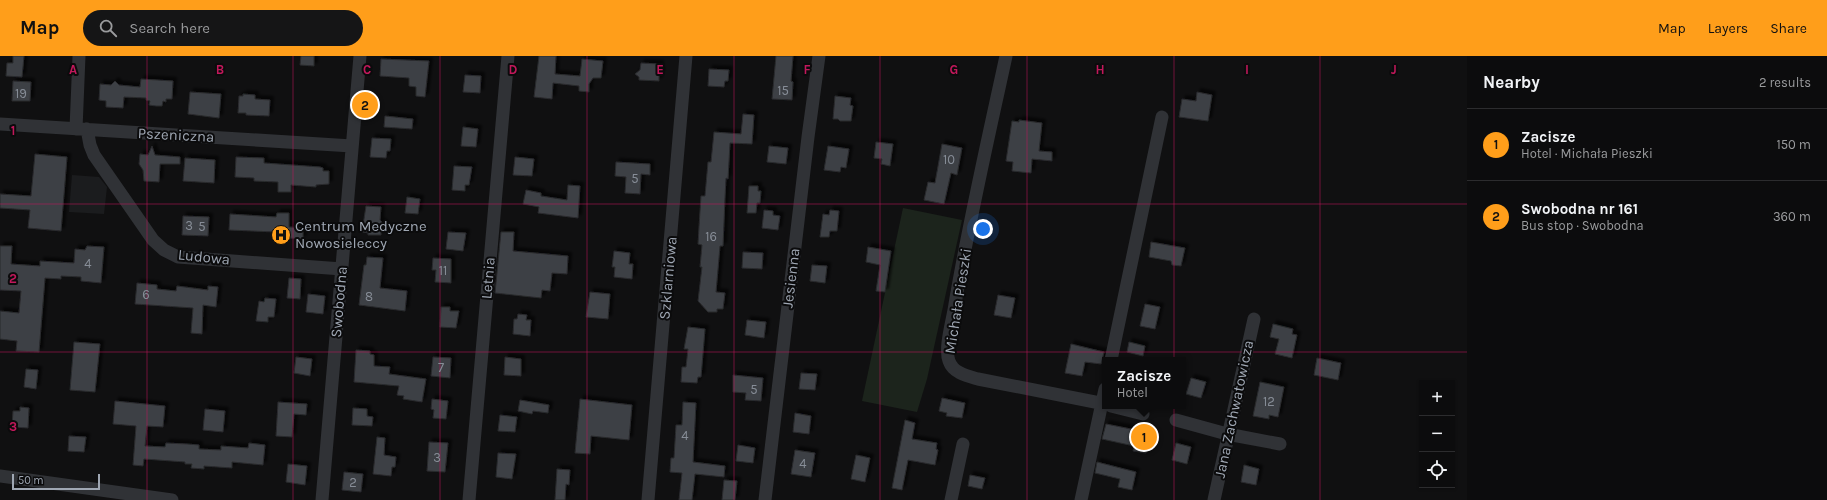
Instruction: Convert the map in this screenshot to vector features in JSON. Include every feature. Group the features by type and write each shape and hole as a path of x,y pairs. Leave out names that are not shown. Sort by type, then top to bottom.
{"street":[{"name":"Ludowa","path":"80,56 81,129 94,155 153,240 164,250 178,257 342,269"},
{"name":"Swobodna","path":"322,500 360,56"},
{"name":"Letnia","path":"469,500 508,56"},
{"name":"Szklarniowa","path":"648,500 686,56"},
{"name":"Jesienna","path":"765,500 819,56"},
{"name":"Michała Pieszki","path":"1006,56 959,281 948,348 948,360 952,368 978,379 1102,403"},
{"path":"1113,357 1162,117"},
{"name":"Pszeniczna","path":"0,124 352,146"},
{"name":"Jana Zachwatowicza","path":"1214,500 1254,319"},
{"path":"1081,500 1105,409"},
{"name":"Michała Pieszki","path":"1124,409 1143,414"},
{"path":"1176,420 1228,434 1280,444"},
{"path":"951,500 963,444"},
{"path":"0,476 172,500"}],"shaded area":[{"path":"72,175 99,177 107,187 104,214 69,212"},
{"path":"903,208 962,220 927,379 917,412 862,401"}],"building":[{"path":"13,56 24,56 22,77 6,76 7,63 13,63"},
{"path":"301,56 314,56 314,66 300,65"},
{"path":"539,56 556,56 555,74 580,76 582,59 603,61 601,78 593,78 589,84 589,92 579,91 579,86 553,83 552,99 534,97"},
{"path":"776,56 793,56 791,81 793,82 792,100 772,99"},
{"path":"381,59 429,61 425,97 416,96 416,87 409,86 409,78 380,76"},
{"path":"641,63 660,64 660,70 662,73 659,75 659,81 639,80 639,77 635,74 640,70"},
{"path":"709,69 729,70 728,81 725,81 724,87 708,86"},
{"path":"465,75 481,76 480,93 463,92"},
{"path":"141,79 173,81 172,99 166,99 166,102 163,101 162,106 156,106 149,105 150,101 146,100 146,98 124,97 123,108 106,107 106,101 99,100 100,84 111,85 115,81 119,85 140,87"},
{"path":"13,81 31,82 30,101 12,101"},
{"path":"190,92 221,94 219,118 188,114"},
{"path":"1197,92 1212,95 1208,121 1179,117 1182,99 1196,101"},
{"path":"243,94 255,95 255,99 270,100 269,116 246,115 246,113 238,113 239,96 243,96"},
{"path":"835,96 851,98 850,105 853,106 851,121 840,121 838,119 833,119"},
{"path":"743,114 754,115 752,144 730,143 728,179 726,178 723,246 720,246 716,292 725,293 723,309 717,309 717,312 708,312 698,301 702,267 700,267 702,245 698,244 701,196 705,196 708,162 711,162 714,132 741,134"},
{"path":"385,116 413,119 412,129 384,127"},
{"path":"1019,120 1042,123 1039,151 1052,152 1052,161 1032,159 1031,173 1012,171 1013,162 1006,161 1012,121 1019,122"},
{"path":"463,127 478,129 476,147 461,146"},
{"path":"372,138 391,139 390,151 387,151 386,158 370,157"},
{"path":"876,142 893,144 890,166 881,164 882,159 874,158"},
{"path":"942,144 962,148 957,175 951,173 944,204 924,200 928,182 935,183"},
{"path":"152,146 155,155 180,157 180,164 160,164 159,182 144,181 143,170 139,164 140,154 148,155"},
{"path":"769,146 788,148 786,164 767,162"},
{"path":"828,146 849,149 846,168 841,167 840,172 824,170"},
{"path":"35,154 67,157 61,231 28,228 30,210 0,208 0,194 31,196"},
{"path":"236,157 264,158 264,163 320,167 323,168 323,171 329,171 329,184 316,185 316,187 291,185 291,192 278,192 278,182 254,181 254,178 235,177"},
{"path":"515,157 534,159 532,176 513,175"},
{"path":"185,158 215,160 214,183 183,181"},
{"path":"616,162 650,164 650,175 641,174 640,194 625,193 626,177 615,176"},
{"path":"454,166 472,167 469,185 465,185 465,191 452,190"},
{"path":"568,185 580,186 578,218 538,213 539,207 523,204 526,190 541,193 541,196 567,200"},
{"path":"749,186 758,186 758,191 761,191 760,203 757,203 756,213 747,213"},
{"path":"407,197 420,199 418,214 405,213"},
{"path":"366,206 381,207 380,220 387,227 381,232 381,235 368,235 368,233 362,232"},
{"path":"764,210 773,211 773,215 780,216 778,230 762,228"},
{"path":"830,210 839,211 837,231 830,231 829,237 820,237 823,214 829,215"},
{"path":"277,213 289,213 289,227 303,228 303,239 288,238 288,241 275,241 275,232 229,230 230,214 276,217"},
{"path":"183,216 209,217 208,236 182,235"},
{"path":"448,232 466,233 463,251 446,249"},
{"path":"501,232 514,232 513,251 568,256 567,274 552,273 550,291 542,290 541,298 495,293"},
{"path":"1151,242 1185,248 1181,266 1172,265 1171,261 1149,257"},
{"path":"0,246 12,246 11,264 40,266 40,261 74,263 75,249 85,250 87,246 104,247 101,283 81,281 81,277 61,276 61,279 45,278 39,352 16,351 17,341 0,339 0,311 19,313 21,291 0,290"},
{"path":"868,247 891,251 885,292 876,291 880,265 866,262"},
{"path":"614,251 630,253 629,264 633,264 632,279 614,277 615,267 612,267"},
{"path":"743,252 763,253 762,269 742,268"},
{"path":"367,257 383,258 380,288 407,291 405,311 359,305 364,265 366,265"},
{"path":"433,258 451,259 451,283 435,282 436,270 432,270"},
{"path":"812,265 827,266 825,283 810,281"},
{"path":"289,278 301,279 300,299 287,298"},
{"path":"137,283 157,285 157,289 176,291 177,286 208,290 208,286 218,287 216,307 203,305 202,334 191,333 193,308 135,304"},
{"path":"590,292 610,294 608,319 586,317"},
{"path":"308,294 325,296 323,314 306,312"},
{"path":"998,295 1015,298 1011,318 994,315"},
{"path":"265,298 276,299 274,317 268,317 268,322 256,321 259,301 264,302"},
{"path":"1145,304 1160,307 1155,329 1140,326"},
{"path":"441,307 450,307 450,311 459,311 456,328 440,327"},
{"path":"518,314 527,315 526,320 531,320 530,336 513,334 514,319 517,319"},
{"path":"747,320 766,322 764,338 745,335"},
{"path":"1273,324 1293,329 1292,334 1297,335 1292,358 1275,354 1279,339 1270,337"},
{"path":"688,327 705,329 701,377 698,377 697,383 681,382 682,367 686,367 688,349 684,349"},
{"path":"74,342 100,344 95,392 70,390"},
{"path":"1129,342 1145,346 1143,356 1127,352"},
{"path":"1071,344 1104,352 1101,364 1085,362 1082,376 1065,373"},
{"path":"356,350 370,351 370,354 374,355 374,366 390,367 389,374 426,379 422,402 403,399 404,396 397,395 399,386 354,382"},
{"path":"296,357 312,359 310,376 294,373"},
{"path":"433,357 451,358 450,378 431,376"},
{"path":"505,357 521,359 521,376 504,375"},
{"path":"1317,358 1341,363 1338,380 1314,375"},
{"path":"26,369 38,370 36,389 24,387"},
{"path":"801,373 817,374 815,390 799,389"},
{"path":"733,375 763,378 761,401 745,400 746,393 733,392"},
{"path":"1191,378 1206,382 1201,398 1186,394"},
{"path":"1260,382 1284,387 1278,417 1269,415 1269,419 1253,416"},
{"path":"942,398 965,403 962,418 946,416 947,413 939,411"},
{"path":"432,399 448,401 446,419 433,418 434,410 431,409"},
{"path":"580,399 632,405 629,440 591,436 590,454 575,453"},
{"path":"520,400 549,405 548,413 533,411 532,414 518,411"},
{"path":"115,401 165,406 163,427 147,426 145,446 165,447 166,443 187,444 199,445 199,449 221,450 221,446 248,448 249,443 265,445 263,465 232,462 232,468 204,466 204,469 191,468 192,464 185,464 185,462 144,459 143,466 133,465 136,426 113,424"},
{"path":"278,402 307,404 306,415 294,414 292,437 276,436"},
{"path":"683,402 696,403 693,462 725,466 724,477 695,474 692,500 679,500 682,473 670,472 671,458 674,458 676,425 682,425"},
{"path":"20,407 29,408 28,428 12,427 13,411 20,411"},
{"path":"353,408 367,409 367,416 373,417 372,426 352,425"},
{"path":"205,409 225,411 223,432 203,430"},
{"path":"795,413 811,416 809,434 793,432"},
{"path":"500,415 517,417 515,432 498,431"},
{"path":"905,420 915,423 912,439 937,443 936,449 938,450 935,465 908,460 902,490 892,488"},
{"path":"1106,424 1151,433 1146,453 1133,451 1134,446 1102,439"},
{"path":"69,436 86,437 84,452 68,451"},
{"path":"377,437 385,438 384,455 396,457 395,467 392,467 391,476 373,474"},
{"path":"429,442 448,443 445,472 427,471"},
{"path":"1176,443 1191,447 1187,464 1172,460"},
{"path":"738,445 755,448 753,463 736,461"},
{"path":"795,450 815,453 811,477 791,474"},
{"path":"498,453 516,454 512,479 496,477"},
{"path":"856,455 870,458 865,482 851,479"},
{"path":"1097,462 1136,472 1132,490 1118,487 1120,479 1095,473"},
{"path":"288,464 307,466 305,485 286,482"},
{"path":"1244,465 1259,469 1256,485 1241,482"},
{"path":"557,469 570,470 569,485 566,484 565,500 555,500"},
{"path":"344,472 363,474 361,492 342,490"},
{"path":"970,475 985,478 982,489 968,486"},
{"path":"724,480 737,481 735,500 722,500"}],"place":[{"name":"Swobodna nr 161","path":"365,105"},
{"name":"Centrum Medyczne Nowosieleccy","path":"281,235"},
{"name":"Zacisze","path":"1144,437"}]}
